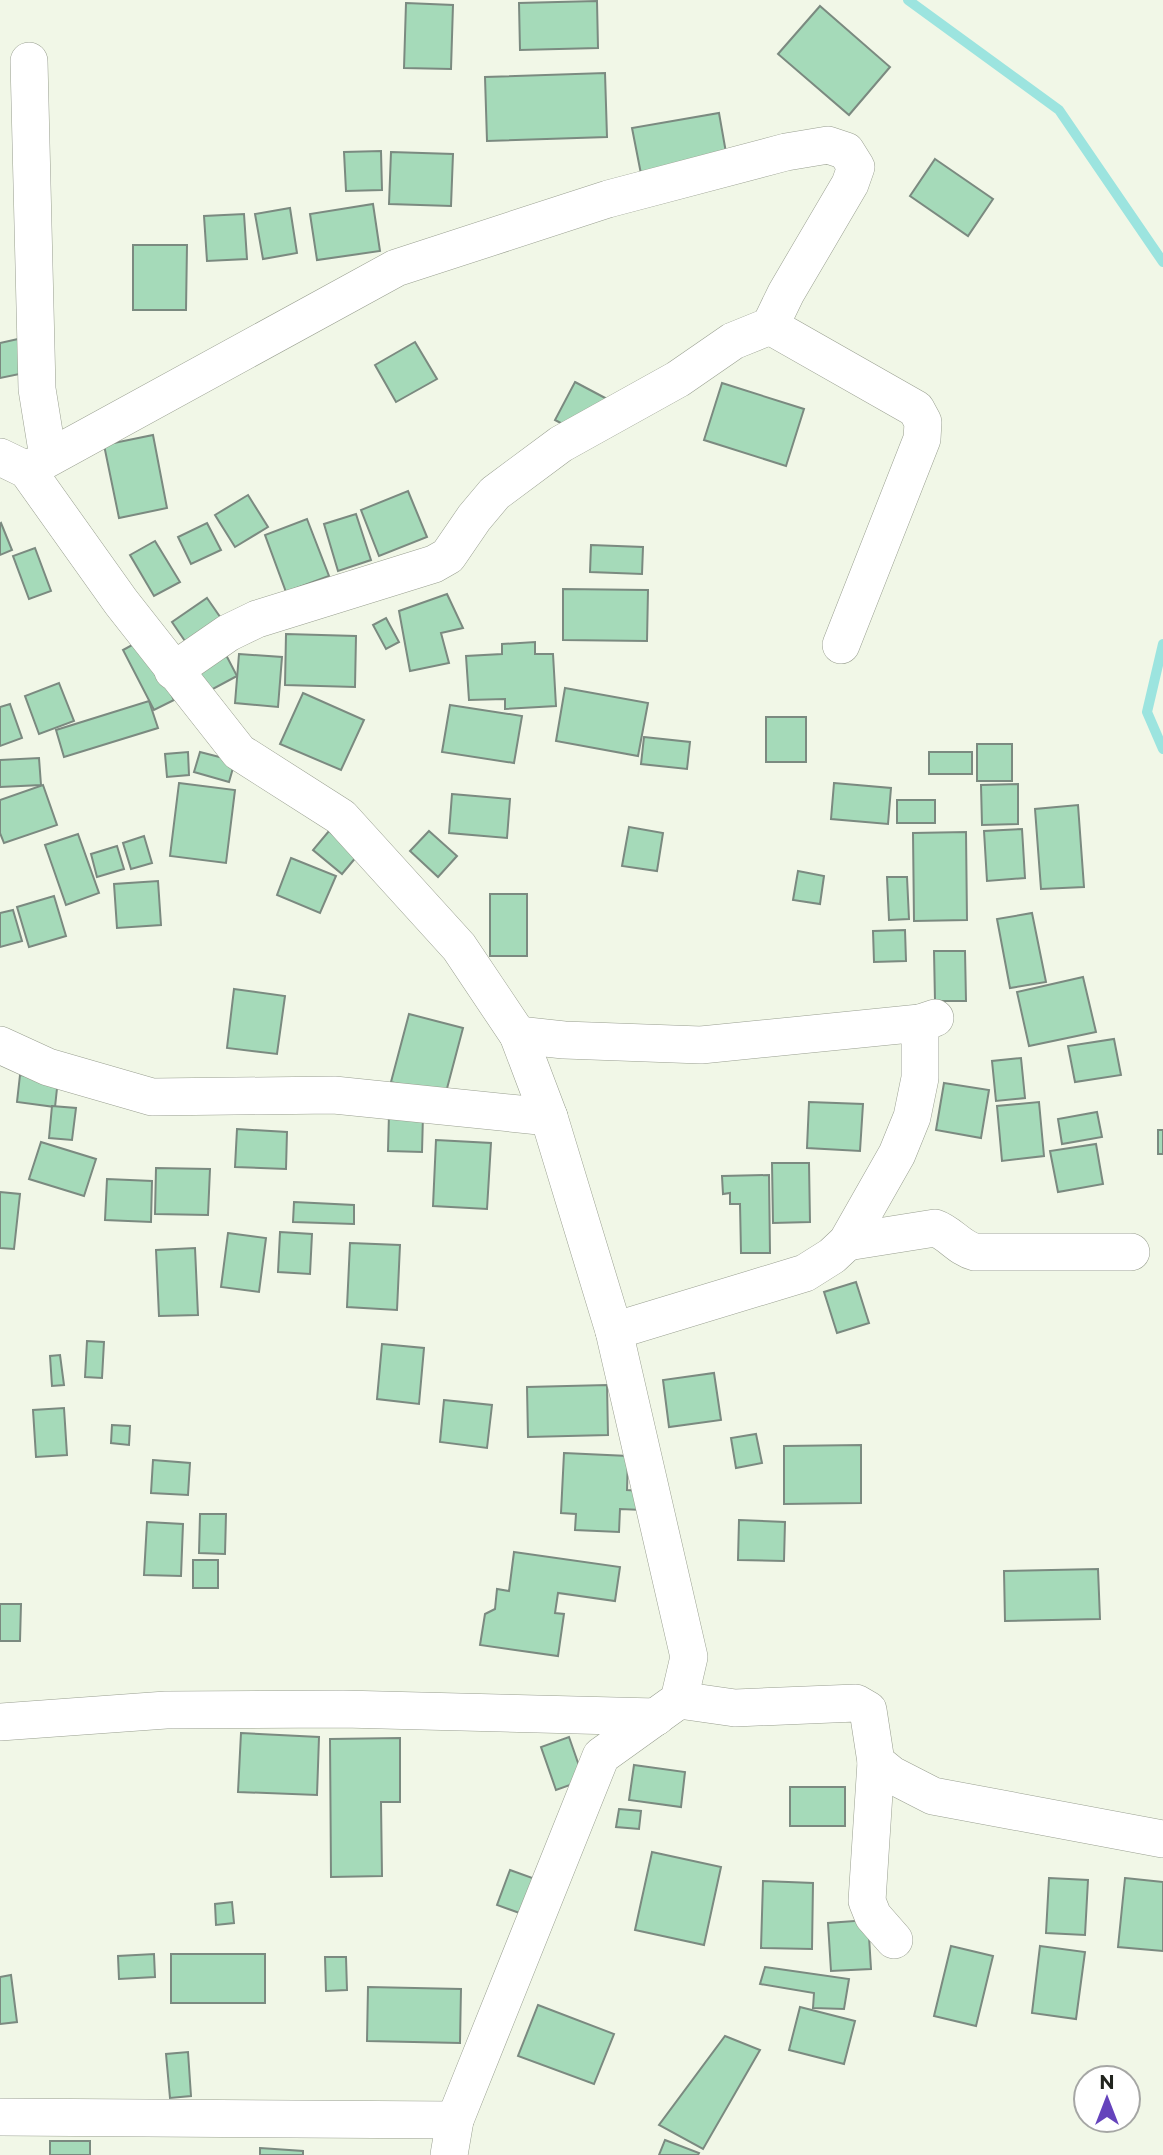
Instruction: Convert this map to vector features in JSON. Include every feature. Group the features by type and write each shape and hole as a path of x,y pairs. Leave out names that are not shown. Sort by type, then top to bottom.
{"street":[{"path":"29,61 37,389 25,461 173,671 239,752 341,817 459,947 518,1035 549,1117 614,1331 689,1657 667,1708 601,1756 455,2120 449,2155"},
{"path":"25,461 396,268 608,199 786,152 828,145 846,151 856,167 850,184 786,293 770,326 733,341 678,379 561,444 495,493 448,556 434,564 257,619 228,633 173,671"},
{"path":"770,326 916,409 923,422 922,439 841,645"},
{"path":"518,1035 564,1040 701,1045 928,1021 912,1117 897,1154 847,1242 832,1256 805,1273 614,1331"},
{"path":"0,1045 48,1067 152,1097 334,1095 549,1117"},
{"path":"847,1242 935,1228 942,1230 967,1250 975,1252 1131,1252"},
{"path":"0,1722 166,1710 735,1708 856,1703 868,1710 876,1762 867,1901 873,1916 894,1940"},
{"path":"876,1762 892,1775 933,1796 1163,1839"},
{"path":"0,2117 455,2120"}],"building":[{"path":"597,1 598,48 520,50 519,3"},
{"path":"406,3 453,5 451,69 404,68"},
{"path":"820,6 890,67 849,115 778,54"},
{"path":"605,73 607,137 487,141 485,77"},
{"path":"719,113 728,164 642,179 632,128"},
{"path":"381,151 382,190 346,191 344,152"},
{"path":"391,152 453,154 451,206 389,204"},
{"path":"935,159 993,199 968,236 910,196"},
{"path":"373,204 380,251 317,260 310,214"},
{"path":"290,208 297,253 263,259 255,214"},
{"path":"244,214 247,259 207,261 204,216"},
{"path":"133,245 187,245 186,310 133,310"},
{"path":"27,337 34,371 0,378 0,343"},
{"path":"415,342 437,379 396,402 375,365"},
{"path":"575,382 609,400 589,438 555,420"},
{"path":"722,383 804,409 786,466 704,440"},
{"path":"153,435 167,508 119,518 104,445"},
{"path":"408,491 427,537 379,556 361,510"},
{"path":"248,495 268,527 235,547 215,515"},
{"path":"356,514 371,560 338,571 324,524"},
{"path":"307,519 329,576 286,592 265,535"},
{"path":"207,523 221,550 191,564 178,537"},
{"path":"0,524 12,550 0,555"},
{"path":"155,541 180,582 154,596 130,555"},
{"path":"591,545 643,547 642,574 590,572"},
{"path":"35,548 51,591 29,599 13,556"},
{"path":"563,589 648,590 647,641 563,640"},
{"path":"447,594 463,628 441,633 449,663 410,671 399,611"},
{"path":"207,598 225,624 189,647 172,622"},
{"path":"386,618 399,642 386,649 373,625"},
{"path":"286,634 356,636 355,687 285,685"},
{"path":"143,639 174,700 154,710 123,650"},
{"path":"535,642 535,654 553,654 556,706 505,709 505,699 469,700 466,656 502,654 502,644"},
{"path":"225,653 237,676 198,697 185,674"},
{"path":"239,654 282,657 278,707 235,703"},
{"path":"59,683 74,721 39,734 25,696"},
{"path":"565,688 648,703 638,756 556,741"},
{"path":"303,693 364,720 341,770 280,744"},
{"path":"149,701 158,728 64,757 56,730"},
{"path":"10,704 22,738 0,746 0,707"},
{"path":"450,705 522,716 514,763 442,752"},
{"path":"766,717 806,717 806,762 766,762"},
{"path":"644,737 690,742 687,769 641,764"},
{"path":"977,744 1012,744 1012,781 977,781"},
{"path":"188,752 189,775 167,777 165,754"},
{"path":"200,752 235,761 229,782 194,772"},
{"path":"929,752 972,752 972,774 929,774"},
{"path":"39,758 41,785 0,787 0,760"},
{"path":"179,783 235,790 226,863 170,856"},
{"path":"834,783 891,788 888,824 831,819"},
{"path":"1018,784 1018,824 982,825 981,785"},
{"path":"43,785 57,825 4,843 0,833 0,800"},
{"path":"452,794 510,799 507,838 449,833"},
{"path":"897,800 935,800 935,823 897,823"},
{"path":"1078,805 1084,887 1041,889 1035,809"},
{"path":"629,827 663,833 657,871 622,866"},
{"path":"1022,829 1025,878 987,881 984,831"},
{"path":"329,831 357,856 342,874 313,850"},
{"path":"429,831 457,856 438,877 410,851"},
{"path":"966,832 967,920 914,921 913,833"},
{"path":"78,834 99,893 66,905 45,845"},
{"path":"144,836 152,863 131,869 123,843"},
{"path":"117,846 124,869 97,877 91,854"},
{"path":"291,858 336,876 320,913 277,895"},
{"path":"798,871 824,876 820,904 793,900"},
{"path":"887,877 907,877 909,919 889,920"},
{"path":"158,881 161,925 117,928 114,884"},
{"path":"490,894 527,894 527,956 490,956"},
{"path":"54,896 66,936 29,947 17,907"},
{"path":"13,910 22,941 0,947 0,913"},
{"path":"1032,913 1046,982 1010,988 997,919"},
{"path":"905,930 906,961 874,962 873,931"},
{"path":"934,951 965,951 966,1001 935,1001"},
{"path":"1083,977 1096,1032 1029,1046 1017,992"},
{"path":"234,989 285,996 277,1054 227,1048"},
{"path":"409,1014 463,1028 445,1096 391,1082"},
{"path":"1114,1039 1121,1075 1075,1082 1068,1046"},
{"path":"1021,1058 1025,1098 996,1101 992,1061"},
{"path":"20,1075 58,1079 55,1107 17,1102"},
{"path":"944,1083 989,1090 981,1138 936,1130"},
{"path":"809,1102 863,1104 860,1151 807,1148"},
{"path":"1039,1102 1044,1156 1002,1161 997,1106"},
{"path":"52,1106 76,1108 72,1140 49,1138"},
{"path":"1097,1112 1102,1137 1062,1144 1058,1119"},
{"path":"389,1114 423,1115 422,1152 388,1151"},
{"path":"237,1129 287,1132 286,1169 235,1167"},
{"path":"1158,1130 1163,1130 1163,1154 1158,1154"},
{"path":"436,1140 491,1143 487,1209 433,1206"},
{"path":"41,1142 96,1159 84,1196 29,1179"},
{"path":"1096,1144 1103,1184 1058,1192 1050,1151"},
{"path":"772,1163 809,1163 810,1222 773,1223"},
{"path":"156,1168 210,1169 208,1215 155,1214"},
{"path":"769,1175 770,1253 741,1253 740,1204 730,1204 730,1193 723,1194 722,1176"},
{"path":"107,1179 152,1181 151,1222 105,1220"},
{"path":"0,1192 20,1194 14,1249 0,1248"},
{"path":"294,1202 354,1205 354,1224 293,1222"},
{"path":"280,1232 312,1234 310,1274 278,1272"},
{"path":"228,1233 266,1238 259,1292 221,1287"},
{"path":"350,1243 400,1245 397,1310 347,1307"},
{"path":"195,1248 198,1315 159,1316 156,1250"},
{"path":"856,1282 869,1323 837,1333 824,1292"},
{"path":"87,1341 104,1342 102,1378 85,1377"},
{"path":"382,1344 424,1348 419,1404 377,1399"},
{"path":"60,1355 64,1385 52,1386 50,1356"},
{"path":"714,1373 721,1420 669,1427 663,1380"},
{"path":"607,1385 608,1435 528,1437 527,1387"},
{"path":"444,1400 492,1405 487,1448 440,1442"},
{"path":"64,1408 67,1455 36,1457 33,1410"},
{"path":"112,1425 130,1426 129,1445 111,1443"},
{"path":"756,1434 762,1463 736,1468 731,1438"},
{"path":"861,1445 861,1503 784,1504 784,1446"},
{"path":"564,1453 628,1456 627,1490 644,1491 643,1510 620,1509 619,1532 575,1530 576,1514 561,1513"},
{"path":"153,1460 190,1463 188,1495 151,1493"},
{"path":"200,1514 226,1514 225,1554 199,1553"},
{"path":"739,1520 785,1522 784,1561 738,1560"},
{"path":"147,1522 183,1524 181,1576 144,1575"},
{"path":"514,1552 620,1567 615,1601 558,1593 555,1613 564,1614 558,1656 480,1645 485,1614 495,1609 497,1589 509,1591"},
{"path":"193,1560 218,1560 218,1588 193,1588"},
{"path":"1098,1569 1100,1619 1005,1621 1004,1571"},
{"path":"0,1604 21,1604 20,1641 0,1641"},
{"path":"241,1733 319,1737 317,1795 238,1792"},
{"path":"569,1737 584,1780 556,1790 541,1747"},
{"path":"400,1738 400,1802 381,1802 382,1876 331,1877 330,1739"},
{"path":"634,1765 685,1772 681,1807 629,1800"},
{"path":"790,1787 845,1787 845,1826 790,1826"},
{"path":"619,1809 641,1811 639,1829 616,1827"},
{"path":"652,1852 721,1867 704,1945 635,1930"},
{"path":"510,1870 538,1880 525,1915 497,1905"},
{"path":"1049,1878 1088,1880 1085,1935 1046,1933"},
{"path":"1125,1878 1163,1882 1163,1951 1118,1947"},
{"path":"763,1881 813,1883 812,1949 761,1948"},
{"path":"232,1902 234,1923 216,1925 215,1904"},
{"path":"868,1920 871,1969 831,1971 828,1923"},
{"path":"951,1946 993,1956 976,2026 934,2016"},
{"path":"1040,1946 1085,1952 1076,2019 1032,2013"},
{"path":"154,1954 155,1977 119,1979 118,1956"},
{"path":"171,1954 265,1954 265,2003 171,2003"},
{"path":"325,1957 346,1957 347,1990 326,1991"},
{"path":"765,1967 849,1979 844,2009 813,2008 814,1993 760,1984"},
{"path":"11,1975 17,2022 0,2024 0,1977"},
{"path":"368,1987 461,1989 460,2043 367,2041"},
{"path":"538,2005 614,2034 594,2084 518,2056"},
{"path":"800,2007 855,2021 844,2064 789,2050"},
{"path":"725,2036 760,2050 703,2149 659,2125"},
{"path":"188,2052 191,2096 170,2098 166,2054"},
{"path":"665,2140 699,2153 659,2155"},
{"path":"50,2141 90,2141 90,2155 50,2155"},
{"path":"260,2148 303,2151 303,2155 260,2155"}],"waterway":[{"path":"908,0 1059,110 1163,262"},
{"path":"1163,644 1147,712 1163,749"}]}
